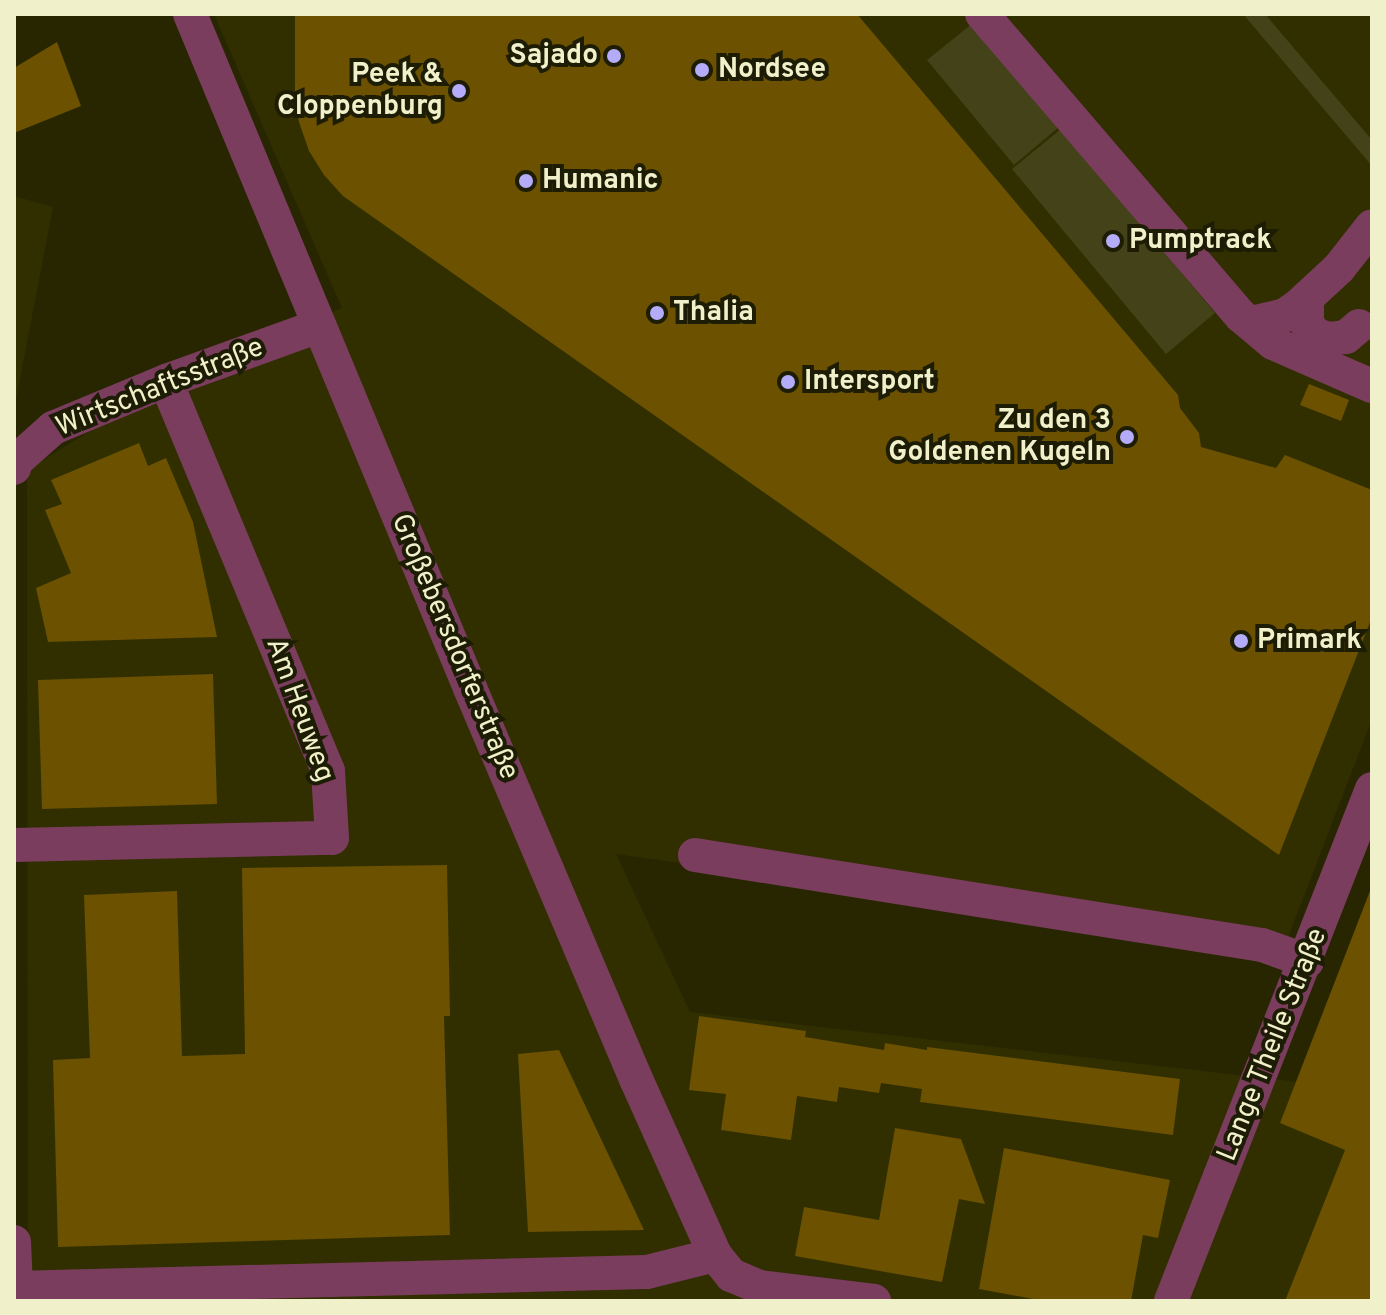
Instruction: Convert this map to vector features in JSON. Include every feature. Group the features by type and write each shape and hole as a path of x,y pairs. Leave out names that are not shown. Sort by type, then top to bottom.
{"street":[{"name":"Großebersdorferstraße","path":"190,14 636,1079 740,1280"},
{"path":"982,14 1217,291 1273,343 1372,386"},
{"path":"1251,323 1285,315 1307,298 1339,268 1372,226"},
{"path":"1307,298 1307,324 1316,335 1329,339 1346,337 1365,315"},
{"path":"1337,372 1365,315"},
{"name":"Wirtschaftsstraße","path":"15,463 53,428 166,381 319,326"},
{"name":"Am Heuweg","path":"14,845 332,838 328,771 166,381"},
{"name":"Lange Theile Straße","path":"1171,1301 1372,789"},
{"path":"695,855 1262,945 1307,961"},
{"path":"14,1242 15,1288 647,1272 740,1280 874,1301"}],"shaded area":[{"path":"214,14 1372,14 1372,719 1279,961 928,898 616,854 690,1012 1298,1082 1372,894 1372,1301 14,1301 28,1269 27,470 165,385 342,308"},
{"path":"1243,14 1265,14 1372,140 1372,166"},
{"path":"973,23 1059,127 1014,165 927,60"},
{"name":"Pumptrack","path":"1061,129 1215,313 1166,354 1012,169"},
{"path":"14,196 53,207 14,410"}],"building":[{"path":"295,14 857,14 1178,395 1180,408 1199,433 1201,447 1276,468 1285,455 1372,490 1372,617 1279,855 343,196 324,175 309,151 299,122 295,97"},
{"path":"57,42 81,106 14,133 14,68"},
{"path":"1309,384 1349,400 1341,421 1300,405"},
{"path":"139,443 148,466 166,458 193,522 217,637 48,642 36,588 71,573 45,510 62,504 51,480"},
{"path":"213,674 217,804 42,809 38,680"},
{"path":"447,865 450,1016 444,1016 450,1235 58,1247 53,1060 90,1058 84,895 177,891 182,1056 245,1054 242,868"},
{"path":"1370,891 1372,1301 1285,1301 1345,1150 1280,1123"},
{"path":"699,1016 806,1031 805,1037 884,1050 885,1043 927,1050 927,1047 1180,1079 1173,1135 920,1102 922,1089 881,1083 879,1093 839,1087 837,1102 797,1096 791,1140 721,1130 726,1094 689,1090"},
{"path":"559,1050 644,1230 528,1232 518,1054"},
{"path":"895,1128 961,1139 985,1204 959,1199 942,1282 795,1256 804,1207 879,1220"},
{"path":"1004,1148 1170,1180 1158,1238 1143,1235 1131,1301 1044,1301 979,1289"}],"place":[{"name":"Sajado","path":"614,56"},
{"name":"Nordsee","path":"702,70"},
{"name":"Peek & Cloppenburg","path":"459,91"},
{"name":"Humanic","path":"526,181"},
{"name":"Pumptrack","path":"1113,241"},
{"name":"Thalia","path":"657,313"},
{"name":"Intersport","path":"788,382"},
{"name":"Zu den 3 Goldenen Kugeln","path":"1127,437"},
{"name":"Primark","path":"1241,641"}]}
